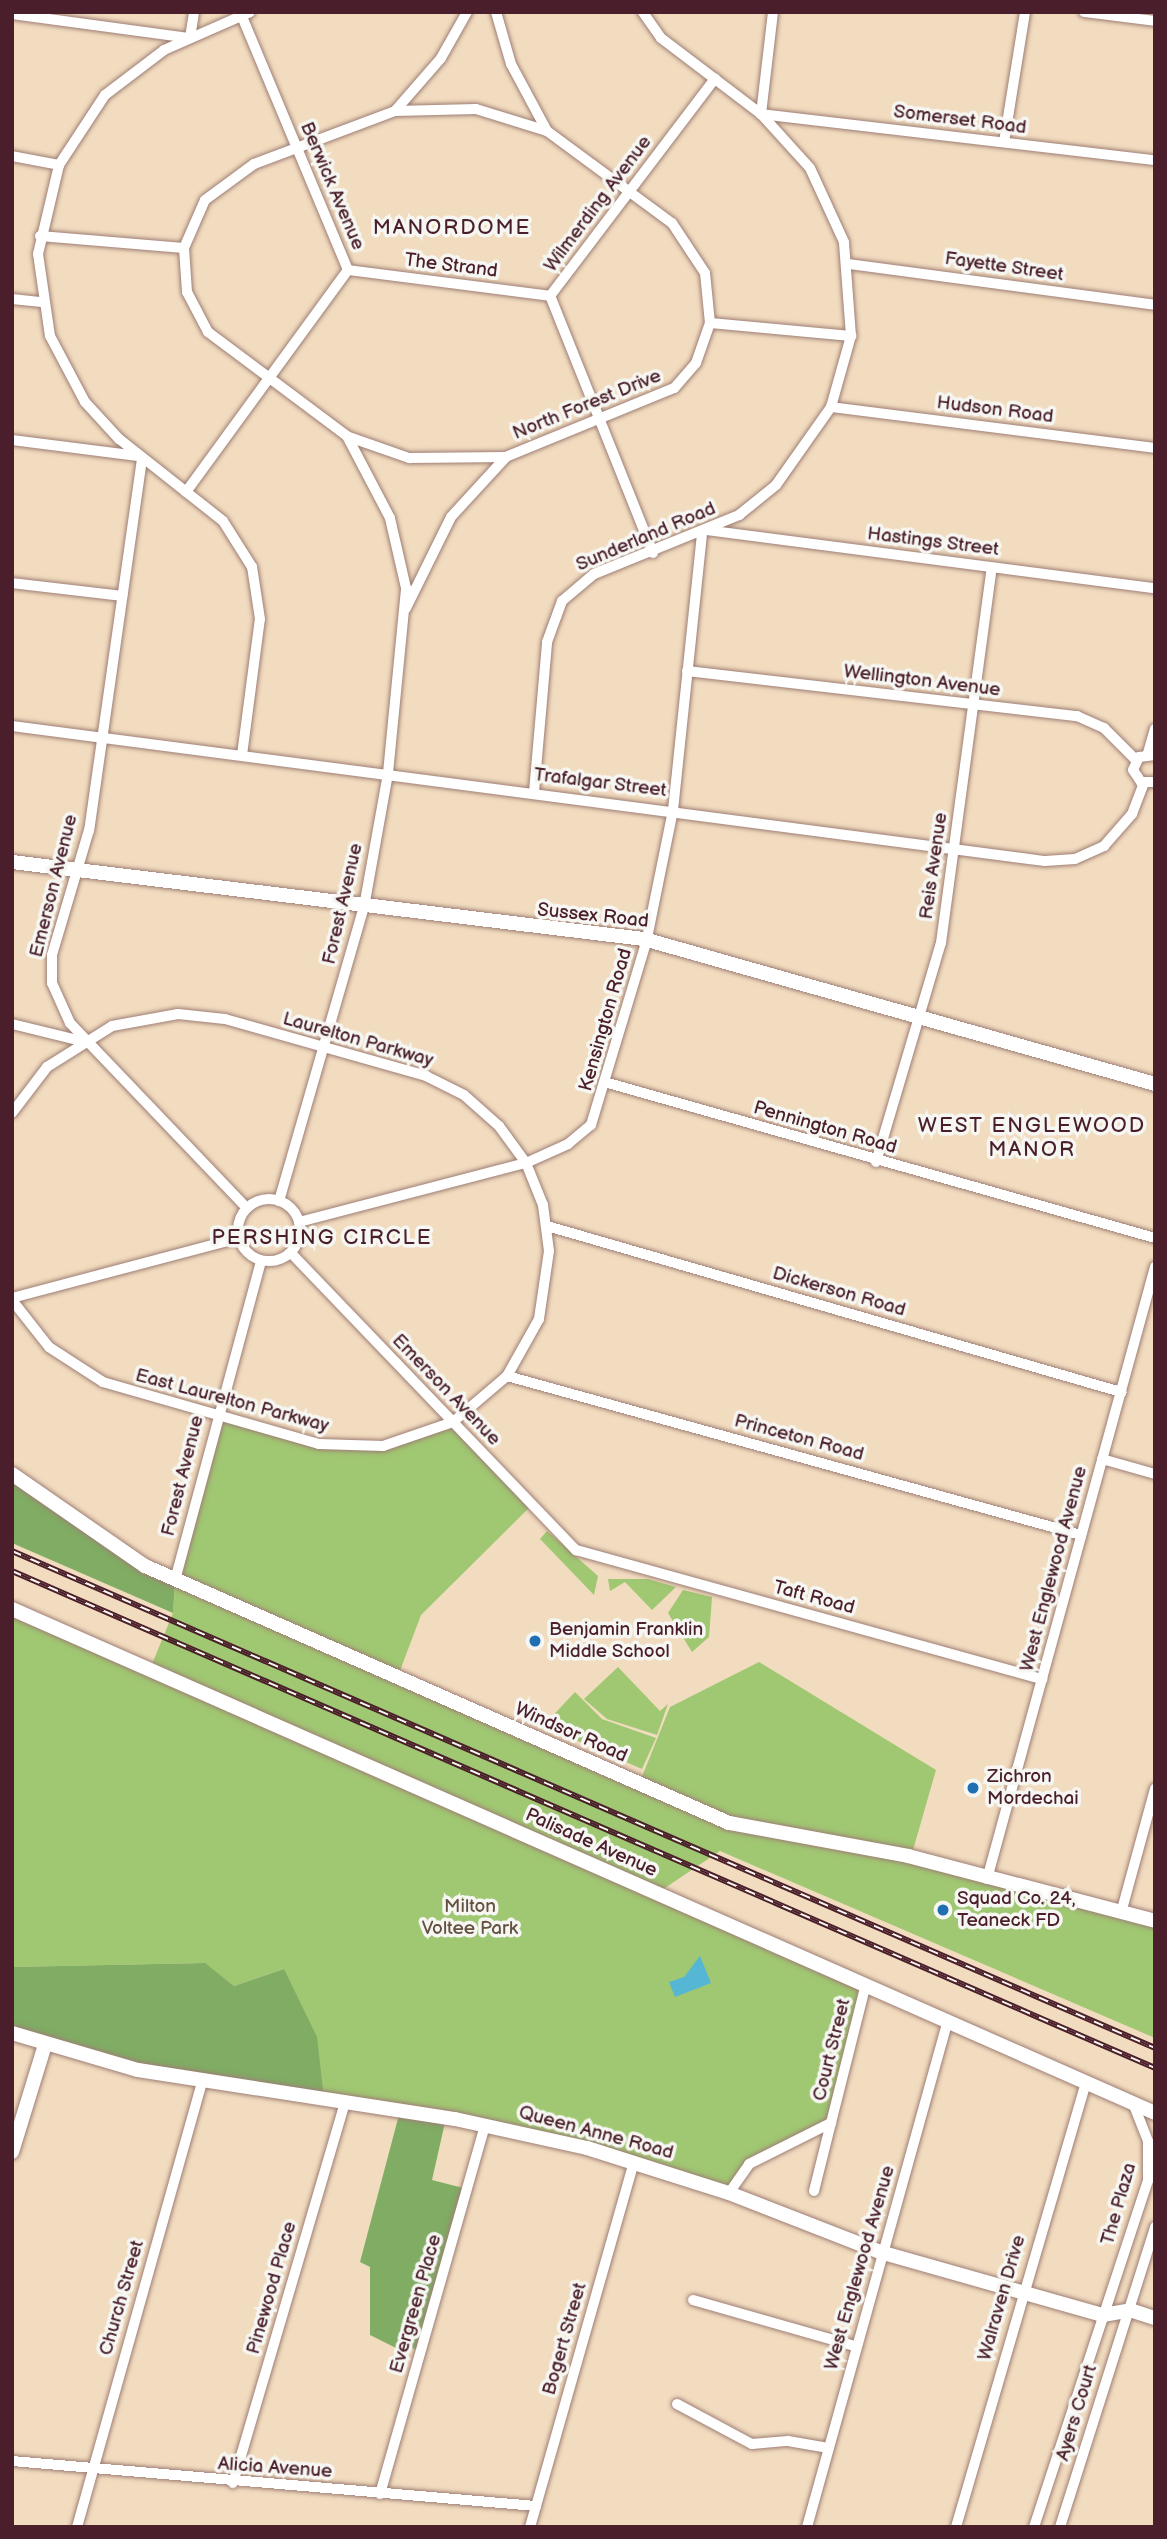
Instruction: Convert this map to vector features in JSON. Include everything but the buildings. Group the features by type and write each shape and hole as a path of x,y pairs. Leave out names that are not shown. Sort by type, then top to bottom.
{"street":[{"path":"190,38 194,12"},
{"path":"395,111 441,58 467,12"},
{"name":"North Forest Drive","path":"496,12 517,77 547,131"},
{"name":"Sunderland Road","path":"534,792 554,615 583,580 704,531 776,485 831,407 850,336 849,264 823,190 761,114 661,38 643,12"},
{"path":"761,114 773,12"},
{"path":"1004,142 1026,12"},
{"path":"1084,12 1155,22"},
{"path":"12,14 190,38"},
{"path":"242,755 260,619 257,584 233,533 101,422 71,382 42,302 40,236 58,165 105,95 143,63 190,38 246,14"},
{"name":"Berwick Avenue","path":"186,492 348,270 246,14"},
{"name":"Wilmerding Avenue","path":"653,553 550,296 715,79"},
{"name":"North Forest Drive","path":"184,248 196,213 218,187 296,145 395,111 439,107 500,114 547,131 677,227 698,256 709,288 710,323 696,363 674,388 600,422 506,457 422,460 347,436"},
{"name":"Somerset Road","path":"761,114 1155,160"},
{"path":"12,156 58,165"},
{"path":"40,236 184,248 187,292 199,320 268,380 347,436 390,518 406,608"},
{"name":"Fayette Street","path":"849,264 1155,305"},
{"name":"The Strand","path":"348,270 550,296"},
{"path":"12,299 42,302"},
{"path":"710,323 850,336"},
{"name":"Hudson Road","path":"831,407 1155,448"},
{"path":"12,440 141,457"},
{"name":"Emerson Avenue","path":"141,457 102,737 79,870 51,968 63,1012 83,1040 247,1208"},
{"name":"North Forest Drive","path":"406,608 445,525 506,457"},
{"name":"Hastings Street","path":"704,531 1155,588"},
{"name":"Kensington Road","path":"299,1222 526,1163 568,1144 591,1125 608,1083 646,940 673,810 704,531"},
{"name":"Reis Avenue","path":"876,1162 941,943 992,567"},
{"path":"12,583 122,596"},
{"name":"Forest Avenue","path":"279,1201 364,907 388,773 406,608"},
{"name":"Wellington Avenue","path":"687,671 973,704 1091,721 1136,760"},
{"name":"Trafalgar Street","path":"12,726 954,846 1045,862 1075,859 1120,832 1149,783"},
{"path":"1149,783 1134,775 1136,760 1152,754 1155,729"},
{"name":"Sussex Road","path":"12,862 646,940 1155,1084"},
{"name":"Laurelton Parkway","path":"12,1113 47,1067 83,1040 135,1019 178,1014 225,1019 444,1083 482,1109 526,1163 547,1226"},
{"path":"12,1024 83,1040"},
{"name":"Pennington Road","path":"608,1083 876,1162 1155,1238"},
{"path":"279,1201 299,1222 290,1253 261,1261 239,1238 247,1208 279,1201"},
{"name":"East Laurelton Parkway","path":"12,1299 49,1347 84,1373 216,1416 342,1447 406,1441 453,1422 507,1376 530,1341 545,1298 547,1226"},
{"name":"Dickerson Road","path":"547,1226 1121,1392"},
{"path":"12,1299 239,1238"},
{"name":"Emerson Avenue","path":"290,1253 576,1550"},
{"name":"Forest Avenue","path":"175,1580 216,1416 261,1261"},
{"name":"West Englewood Avenue","path":"987,1879 1155,1267"},
{"name":"Princeton Road","path":"507,1376 1082,1535"},
{"path":"1102,1459 1155,1474"},
{"name":"Windsor Road","path":"12,1474 48,1493 124,1553 175,1580 729,1823 877,1849 1155,1922"},
{"name":"Taft Road","path":"576,1550 1042,1679"},
{"name":"Palisade Avenue","path":"12,1609 1155,2113"},
{"path":"1121,1913 1155,1789"},
{"name":"Court Street","path":"814,2191 866,1984"},
{"name":"West Englewood Avenue","path":"807,2527 880,2252 948,2020"},
{"name":"Queen Anne Road","path":"12,2033 45,2045 203,2080 485,2125 634,2161 730,2193 880,2252 1103,2315 1130,2310 1155,2318"},
{"path":"12,2152 45,2045"},
{"name":"Church Street","path":"77,2527 90,2472 203,2080"},
{"name":"Walraven Drive","path":"956,2527 1022,2292 1086,2082"},
{"name":"Pinewood Place","path":"233,2483 345,2102"},
{"name":"The Plaza","path":"1103,2315 1150,2168 1146,2131 1133,2103"},
{"name":"Court Street","path":"730,2193 749,2164 831,2123"},
{"name":"Evergreen Place","path":"380,2494 485,2125"},
{"name":"Bogert Street","path":"530,2527 634,2161"},
{"path":"1130,2310 1155,2227"},
{"path":"693,2300 855,2346"},
{"name":"Ayers Court","path":"1060,2527 1130,2310"},
{"name":"Ayers Court","path":"1034,2527 1103,2315"},
{"path":"677,2404 752,2444 788,2441 828,2448"},
{"name":"Alicia Avenue","path":"12,2461 90,2472 536,2506"}],"green space":[{"name":"Milton Voltee Park","path":"216,1415 319,1444 363,1447 453,1422 532,1505 421,1615 398,1676 639,1784 670,1707 759,1662 936,1770 911,1857 1155,1921 1155,2038 720,1851 659,1892 866,1984 831,2123 760,2158 729,2193 634,2161 324,2099 284,1969 234,1986 204,1963 12,1967 12,1609 150,1669 173,1613 175,1580"},
{"path":"12,1474 175,1580 173,1613 12,1543"},
{"path":"547,1531 598,1576 594,1595 540,1539"},
{"path":"608,1579 648,1579 676,1587 652,1610 625,1582 610,1591"},
{"path":"683,1590 712,1597 709,1637 692,1652 668,1613"},
{"path":"618,1667 660,1711 668,1704 657,1735 607,1719 584,1699"},
{"path":"575,1692 602,1719 656,1738 642,1769 543,1726"},
{"path":"205,1963 234,1986 284,1969 317,2037 324,2099 138,2070 12,2033 12,1967"},
{"path":"400,2111 446,2118 432,2180 467,2189 421,2349 396,2348 370,2335 370,2267 360,2262"}],"water":[{"path":"700,1956 711,1983 675,1997 669,1982 684,1977"}],"railway":[{"path":"12,1551 1155,2048"},
{"path":"12,1571 1155,2068"}],"place":[{"name":"Benjamin Franklin Middle School","path":"535,1641"},
{"name":"Zichron Mordechai","path":"973,1788"},
{"name":"Squad Co. 24, Teaneck FD","path":"943,1910"}],"district":[{"name":"MANORDOME","path":"452,228"},
{"name":"WEST ENGLEWOOD MANOR","path":"1032,1138"},
{"name":"PERSHING CIRCLE","path":"322,1238"}]}
